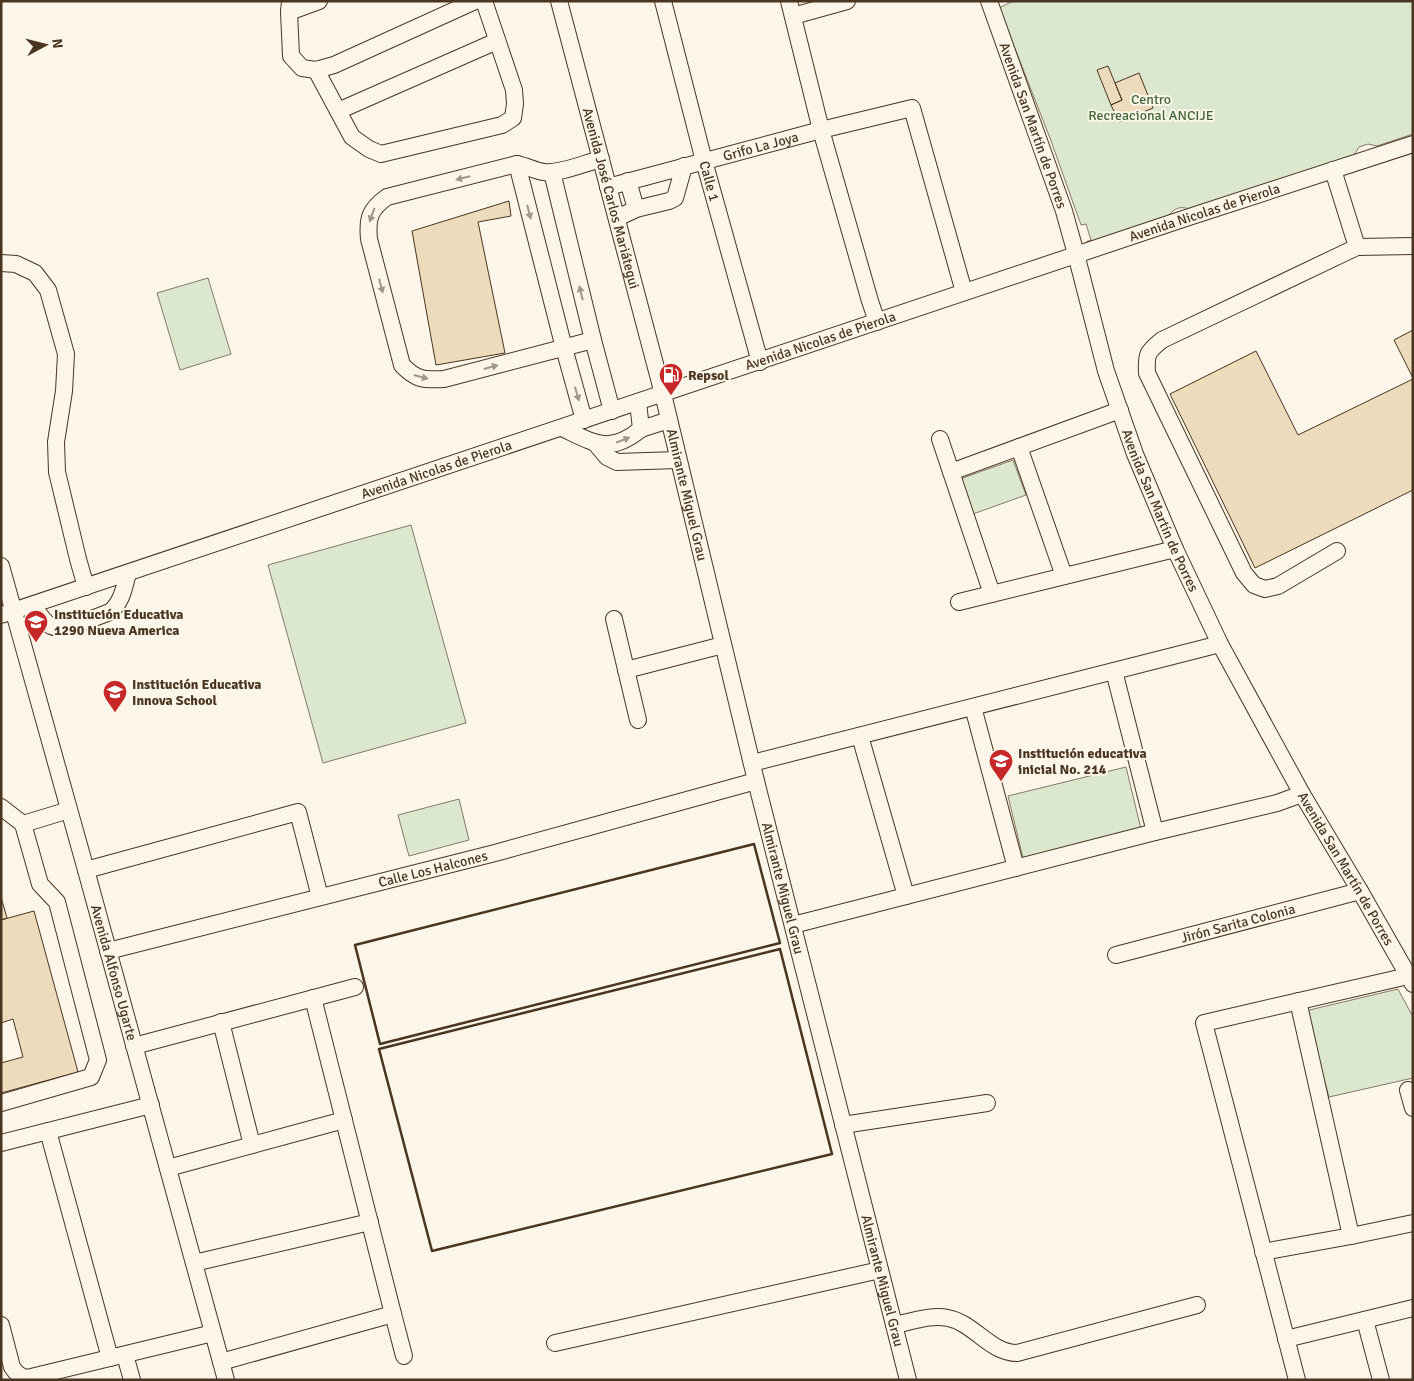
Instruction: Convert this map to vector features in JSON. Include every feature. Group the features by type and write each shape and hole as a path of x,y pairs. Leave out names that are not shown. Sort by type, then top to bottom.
{"street":[{"path":"319,1 290,7 291,56 302,68 316,70 334,65 475,1"},
{"path":"316,70 352,137 368,149 381,154 502,125 513,118 514,90 484,1"},
{"name":"Avenida José Carlos Mariátegui","path":"559,1 662,394"},
{"name":"Calle 1","path":"663,1 704,162 760,362"},
{"path":"847,1 791,9 821,130 870,301 878,322"},
{"name":"Avenida San Martín de Porres","path":"989,1 1064,211 1106,371 1135,454 1175,549 1220,644 1302,794 1410,980"},
{"path":"338,111 497,41"},
{"name":"Grifo La Joya","path":"608,186 912,108 964,292"},
{"name":"Avenida Nicolas de Pierola","path":"7,613 760,362 1076,254 1413,144"},
{"path":"593,340 444,379 421,378 411,374 402,365 369,239 368,228 371,214 376,205 388,197 517,164 542,172 552,172 601,159"},
{"path":"517,164 584,420"},
{"path":"617,218 636,209 674,198 677,194 684,166"},
{"path":"1333,170 1357,247"},
{"path":"552,172 612,411"},
{"path":"628,181 636,209"},
{"path":"1337,551 1278,586 1265,589 1254,584 1244,573 1147,373 1146,360 1150,349 1162,340 1357,247 1413,246"},
{"path":"1,263 16,264 35,273 48,290 62,338 66,354 64,391 56,442 56,472 86,587"},
{"name":"Almirante Miguel Grau","path":"662,394 756,781 908,1380"},
{"path":"638,402 641,429"},
{"path":"951,472 1120,410"},
{"path":"562,428 596,444 612,444 627,440 641,429 669,420"},
{"path":"940,440 992,594"},
{"path":"596,444 606,457 617,462 678,460"},
{"path":"1019,447 1064,576"},
{"path":"959,602 1175,549"},
{"name":"Avenida Alfonso Ugarte","path":"1,566 7,613 69,810 226,1380"},
{"path":"32,604 52,626 62,628 110,612 116,607 122,596 128,573"},
{"path":"614,619 638,720"},
{"path":"752,763 1220,644"},
{"path":"626,670 723,645"},
{"path":"1114,671 1155,832"},
{"path":"973,707 1016,868"},
{"path":"860,736 906,896"},
{"name":"Calle Los Halcones","path":"108,951 495,853 756,781"},
{"path":"793,925 1277,802 1302,794"},
{"path":"1,807 23,824 40,884 57,902 98,1060 91,1077 1,1103"},
{"path":"23,824 69,810"},
{"path":"86,870 298,812 320,897"},
{"name":"Jirón Sarita Colonia","path":"1116,955 1360,891"},
{"path":"1297,1380 1204,1023 1410,980"},
{"path":"134,1046 355,987"},
{"path":"313,998 404,1356"},
{"path":"1298,1002 1351,1236"},
{"path":"221,1022 252,1145"},
{"path":"1408,1090 1413,1108"},
{"path":"843,1125 987,1103"},
{"path":"1,1143 151,1105"},
{"path":"168,1168 344,1120"},
{"path":"48,1131 118,1356 132,1380"},
{"path":"194,1263 370,1222"},
{"path":"1263,1252 1413,1223"},
{"path":"556,1343 880,1270"},
{"path":"894,1325 938,1316 950,1318 966,1324 996,1347 1008,1353 1017,1353 1197,1305"},
{"path":"1286,1339 1413,1308"},
{"path":"221,1362 393,1314"},
{"path":"1365,1320 1380,1380"},
{"path":"1,1325 12,1366 15,1372 27,1378 51,1376 118,1356 213,1333"}],"green space":[{"name":"Centro Recreacional ANCIJE","path":"1013,1 1413,1 1413,134 1377,146 1368,144 1359,147 1354,155 1193,210 1177,208 1166,219 1087,245 1086,242 1091,240 1086,224 1081,225 1050,138 999,8"},
{"path":"208,278 231,354 180,370 157,293"},
{"path":"1013,460 1026,495 973,514 960,479"},
{"path":"411,525 466,723 323,763 268,565"},
{"path":"1126,767 1141,829 1023,858 1008,796"},
{"path":"459,799 469,840 409,856 398,815"},
{"path":"1398,989 1413,1017 1413,1078 1329,1097 1305,1011"}],"building":[{"path":"1108,66 1122,100 1111,105 1097,70"},
{"path":"1139,73 1153,108 1119,122 1111,105 1122,100 1115,83"},
{"path":"509,201 511,216 478,222 505,353 436,365 412,231"},
{"path":"1413,330 1413,378 1394,340"},
{"path":"1256,351 1298,435 1413,379 1413,490 1255,568 1170,394"},
{"path":"1,897 7,918 1,920"},
{"path":"34,911 78,1072 1,1093 1,1063 23,1057 13,1019 1,1023 1,920"}],"wall":[{"path":"754,844 780,943 380,1044 355,945 754,844"},
{"path":"780,949 832,1154 432,1251 379,1049 780,949"}],"place":[{"name":"Repsol","path":"671,396"},
{"name":"Institución Educativa 1290 Nueva America","path":"36,643"},
{"name":"Institución Educativa Innova School","path":"115,713"},
{"name":"Institución educativa inicial No. 214","path":"1001,782"}]}
